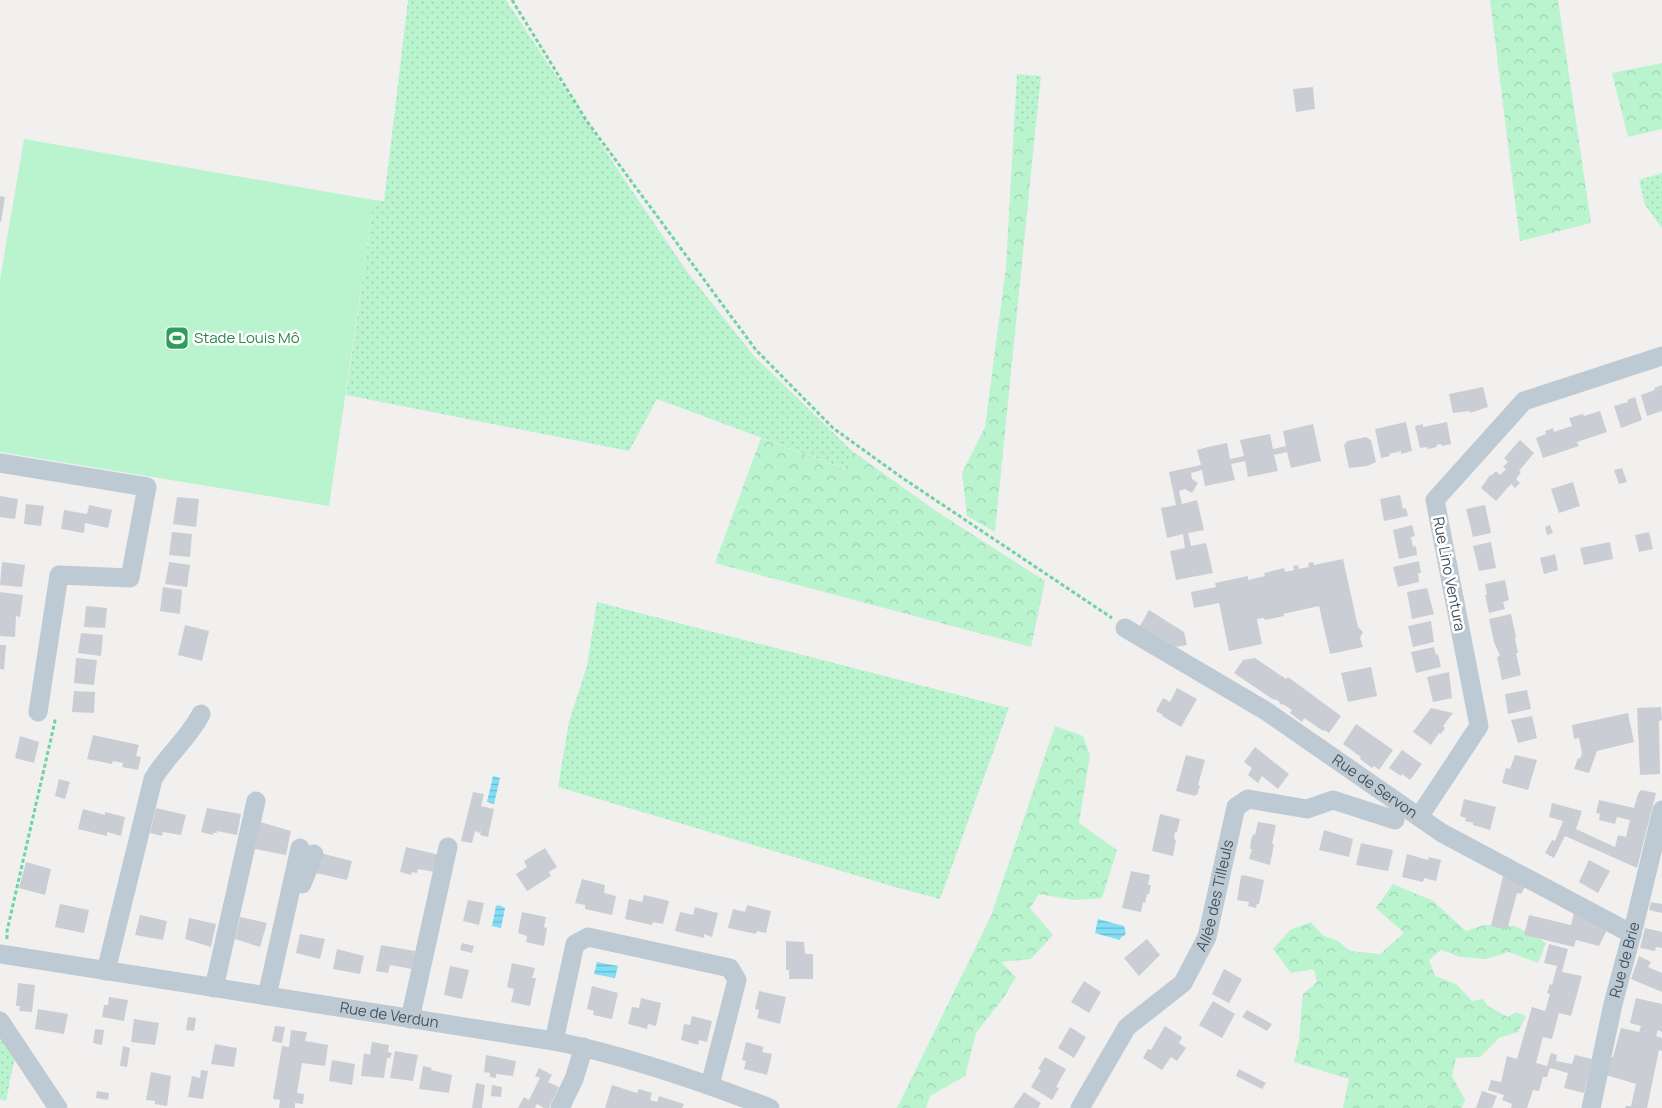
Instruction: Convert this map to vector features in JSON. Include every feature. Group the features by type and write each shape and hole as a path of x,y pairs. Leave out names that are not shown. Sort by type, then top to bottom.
{"street":[{"name":"Rue Lino Ventura","path":"1419,817 1479,726 1435,500 1524,401 1662,356"},
{"path":"0,463 147,487 130,578 59,575 38,712"},
{"name":"Rue de Servon","path":"1125,628 1266,711 1442,833 1632,934"},
{"path":"101,970 153,779 162,764 194,727 201,714"},
{"path":"101,970 139,794"},
{"name":"Allée des Tilleuls","path":"1080,1108 1127,1027 1183,983 1207,937 1236,807 1248,799 1307,809 1334,800 1395,820"},
{"path":"214,988 256,801"},
{"name":"Rue de Brie","path":"1591,1108 1613,1004 1632,934 1655,865 1662,810"},
{"path":"415,1019 448,847"},
{"path":"272,997 304,876 307,851"},
{"path":"415,1019 452,876"},
{"path":"554,1041 575,944 588,937 730,968 737,980 710,1085"},
{"name":"Rue de Verdun","path":"3,955 554,1041 710,1085 770,1108"},
{"path":"0,1021 58,1108"},
{"path":"560,1108 574,1079 584,1048"}],"path":[{"path":"512,0 586,120 756,350 833,428 901,477 1125,628"},
{"path":"3,955 55,721 38,712"}],"green space":[{"path":"408,0 506,0 688,273 754,356 852,451 846,469 657,399 629,451 346,395 374,200 384,201"},
{"path":"1490,0 1558,0 1591,223 1520,241"},
{"path":"1662,63 1662,129 1628,137 1612,73"},
{"path":"1017,74 1041,76 1036,123 1014,125"},
{"path":"1036,123 995,532 967,516 962,473 985,427 1006,267 1014,125"},
{"name":"Stade Louis Mô","path":"24,139 374,200 329,506 0,452 0,280"},
{"path":"1662,173 1662,228 1645,205 1639,180"},
{"path":"761,438 845,469 852,451 936,511 1045,581 1031,647 715,563"},
{"path":"597,602 1009,708 940,899 558,787 569,722 587,666"},
{"path":"1055,726 1083,736 1090,755 1079,823 1117,850 1102,898 1074,900 1039,894 1030,908 1053,935 1031,959 1001,962 1016,977 1004,997 976,1033 965,1076 930,1096 926,1108 897,1108 991,916"},
{"path":"1393,884 1433,901 1466,931 1484,925 1515,926 1546,943 1538,963 1509,952 1486,959 1461,957 1441,950 1429,960 1435,976 1456,984 1472,1001 1483,999 1488,1006 1508,1017 1516,1012 1526,1016 1518,1032 1499,1038 1480,1057 1456,1058 1452,1076 1465,1100 1462,1108 1343,1108 1349,1079 1294,1062 1299,1040 1303,994 1317,982 1314,969 1291,973 1273,949 1290,930 1311,922 1322,935 1338,941 1350,951 1380,954 1404,933 1376,908"},
{"path":"0,1035 15,1057 6,1101 0,1099"}],"water":[{"path":"493,776 500,778 494,804 487,802"},
{"path":"499,905 505,908 501,928 492,926 496,906"},
{"path":"1098,919 1124,926 1126,933 1120,940 1095,933"},
{"path":"597,962 618,966 615,978 594,974"}],"building":[{"path":"1313,87 1315,109 1296,112 1293,89"},
{"path":"0,196 5,197 1,222 0,222"},
{"path":"1662,385 1662,411 1647,416 1641,395 1655,390 1654,388"},
{"path":"1483,387 1488,407 1470,413 1470,411 1453,413 1449,394"},
{"path":"1635,397 1642,420 1621,428 1614,406 1628,402 1627,400"},
{"path":"1600,411 1607,432 1577,442 1579,446 1543,458 1536,438 1546,434 1545,431 1553,428 1554,432 1572,426 1569,418"},
{"path":"1406,422 1412,451 1401,454 1401,451 1381,458 1375,429"},
{"path":"1447,422 1451,444 1436,445 1437,447 1428,449 1427,447 1420,448 1415,426 1423,424 1423,427"},
{"path":"1313,424 1321,461 1291,468 1287,452 1274,455 1278,471 1248,477 1245,461 1231,464 1235,480 1205,486 1202,470 1191,473 1192,479 1198,483 1192,493 1185,489 1179,491 1182,504 1197,500 1204,530 1188,533 1191,546 1206,543 1213,573 1176,580 1170,551 1185,548 1183,534 1167,538 1161,508 1176,505 1169,472 1201,465 1197,450 1208,447 1227,443 1230,459 1244,456 1240,440 1270,434 1273,449 1286,446 1283,431"},
{"path":"1366,437 1371,440 1376,462 1367,466 1349,468 1344,445 1347,441"},
{"path":"1520,440 1534,453 1519,471 1521,472 1516,479 1520,483 1515,488 1511,484 1496,501 1481,488 1490,475 1496,471 1500,475 1506,469 1503,467 1508,462 1504,458"},
{"path":"1622,468 1627,482 1619,484 1614,470"},
{"path":"1573,482 1580,506 1559,513 1551,489"},
{"path":"1400,495 1403,509 1406,508 1408,516 1384,521 1380,499"},
{"path":"0,496 18,499 15,519 0,517"},
{"path":"177,497 199,499 196,527 173,524"},
{"path":"26,504 44,506 41,526 24,524"},
{"path":"89,505 112,510 108,528 85,523 84,533 61,529 64,510 87,514"},
{"path":"1485,505 1491,533 1473,537 1466,509"},
{"path":"1412,525 1415,536 1411,537 1413,547 1416,546 1417,555 1399,559 1393,530"},
{"path":"1550,525 1553,533 1547,535 1545,527"},
{"path":"172,532 192,534 190,557 169,555"},
{"path":"1649,532 1653,549 1639,552 1635,535"},
{"path":"1491,542 1496,568 1479,571 1473,546"},
{"path":"1610,542 1613,559 1584,565 1580,548"},
{"path":"1555,554 1558,570 1544,574 1540,558"},
{"path":"1343,559 1358,627 1363,632 1360,638 1363,647 1330,654 1319,606 1265,620 1264,618 1257,619 1262,644 1229,651 1219,603 1194,608 1191,592 1216,587 1215,583 1248,576 1248,580 1265,576 1264,573 1284,568 1285,572 1294,570 1293,566 1298,565 1299,569 1309,567 1308,563 1313,562 1314,565"},
{"path":"1419,561 1421,573 1418,573 1419,582 1398,587 1393,567"},
{"path":"2,562 25,565 22,587 0,585"},
{"path":"169,562 190,565 187,587 165,584"},
{"path":"1505,580 1509,600 1503,602 1505,609 1489,613 1485,595 1487,595 1485,584"},
{"path":"163,587 182,590 180,614 160,611"},
{"path":"1427,588 1434,614 1412,619 1407,592"},
{"path":"0,592 23,595 20,617 16,616 15,637 0,636"},
{"path":"86,606 107,608 105,628 84,627"},
{"path":"1149,610 1184,632 1187,645 1176,647 1140,626"},
{"path":"1511,614 1521,675 1502,680 1497,657 1500,656 1494,642 1489,619"},
{"path":"1431,621 1434,642 1413,647 1408,626"},
{"path":"185,625 209,631 202,661 178,655"},
{"path":"81,633 103,635 101,656 78,653"},
{"path":"0,645 6,645 4,670 0,669"},
{"path":"1434,647 1441,667 1416,673 1411,652"},
{"path":"76,658 97,660 94,685 74,683"},
{"path":"1255,658 1286,679 1288,677 1341,716 1329,733 1304,718 1302,722 1290,713 1292,710 1234,673 1243,660"},
{"path":"1371,667 1377,696 1348,702 1341,673"},
{"path":"1449,672 1452,698 1433,702 1427,677"},
{"path":"1177,688 1197,699 1181,727 1156,711 1163,698 1170,702"},
{"path":"1527,690 1531,709 1508,714 1505,694"},
{"path":"74,691 95,692 94,713 72,712"},
{"path":"1661,707 1662,720 1659,721 1660,774 1640,775 1637,708"},
{"path":"1431,708 1453,713 1443,726 1445,728 1441,734 1439,733 1431,745 1413,732"},
{"path":"1628,713 1634,742 1597,751 1589,773 1574,769 1582,753 1579,738 1574,739 1572,725"},
{"path":"1532,716 1537,738 1518,743 1511,720"},
{"path":"1356,724 1393,750 1379,770 1374,766 1372,768 1343,744"},
{"path":"93,735 139,745 136,756 141,757 138,770 122,767 123,763 113,761 112,764 87,759"},
{"path":"20,736 39,742 34,763 15,758"},
{"path":"1255,747 1289,774 1278,789 1262,776 1258,783 1248,775 1252,768 1244,762"},
{"path":"1402,750 1422,764 1410,780 1389,768"},
{"path":"1186,755 1205,760 1198,785 1200,786 1195,796 1176,791"},
{"path":"1515,755 1537,760 1528,790 1502,783 1506,768 1510,769"},
{"path":"59,779 70,782 65,799 55,796"},
{"path":"1641,790 1656,793 1637,868 1565,836 1554,858 1545,853 1552,840 1555,841 1563,821 1549,817 1552,803 1582,811 1576,829 1615,847 1618,835 1626,837 1630,820 1617,817 1615,824 1599,820 1600,814 1596,813 1599,800 1634,808"},
{"path":"473,792 484,794 481,806 494,809 488,837 480,835 483,821 480,833 475,831 472,843 461,841"},
{"path":"1464,799 1496,807 1490,830 1473,825 1473,823 1465,821 1466,818 1460,816"},
{"path":"156,808 186,815 181,835 163,832 162,836 150,833"},
{"path":"207,808 241,814 237,835 217,831 213,835 201,832"},
{"path":"83,809 105,815 105,812 125,817 121,836 107,832 107,836 78,829"},
{"path":"1160,814 1180,819 1177,832 1175,832 1174,839 1176,840 1173,856 1152,851"},
{"path":"260,822 291,831 286,855 255,849"},
{"path":"1258,822 1276,825 1270,865 1249,859 1252,849 1250,849 1251,840 1253,834 1255,835"},
{"path":"1324,830 1353,839 1349,857 1319,850"},
{"path":"1361,843 1393,850 1388,871 1356,865"},
{"path":"406,847 444,856 440,873 418,869 417,873 412,872 411,875 400,872"},
{"path":"545,848 557,867 549,872 551,876 527,891 516,874 527,867 524,861"},
{"path":"320,853 352,861 347,880 316,873"},
{"path":"1407,854 1428,860 1429,857 1441,860 1436,881 1424,878 1423,882 1402,877"},
{"path":"1589,860 1610,871 1598,893 1579,882"},
{"path":"26,862 51,869 45,895 19,888"},
{"path":"1131,871 1150,875 1148,885 1151,885 1149,894 1147,894 1145,903 1143,902 1141,912 1122,908"},
{"path":"1241,876 1264,880 1259,904 1257,904 1256,908 1248,906 1249,902 1237,900"},
{"path":"1503,876 1525,887 1521,894 1517,893 1507,930 1491,926"},
{"path":"582,879 605,885 604,893 616,896 612,915 585,909 585,905 575,903"},
{"path":"644,895 669,901 663,924 653,922 652,925 625,919 629,899 642,902"},
{"path":"468,900 484,903 479,925 463,921"},
{"path":"1651,902 1662,904 1662,913 1649,910"},
{"path":"60,904 89,910 84,933 55,927"},
{"path":"747,905 771,911 766,933 757,931 756,934 728,928 733,909 745,912"},
{"path":"695,907 718,913 712,937 704,934 704,938 675,931 680,912 693,915"},
{"path":"522,912 546,917 544,927 547,928 544,946 526,942 527,936 518,933"},
{"path":"1574,912 1607,930 1599,946 1576,940 1574,947 1524,935 1529,915 1571,925"},
{"path":"140,915 167,921 163,940 135,935"},
{"path":"240,917 267,923 260,947 235,939"},
{"path":"189,918 216,924 211,947 185,939"},
{"path":"1645,928 1662,932 1662,948 1656,947 1655,951 1640,948"},
{"path":"300,934 325,939 320,959 296,953"},
{"path":"1147,939 1160,955 1139,976 1124,958"},
{"path":"786,941 804,942 805,954 813,954 813,979 789,979 789,970 786,970"},
{"path":"462,943 474,946 472,953 460,950"},
{"path":"1549,944 1568,949 1562,972 1582,976 1571,1016 1559,1013 1552,1039 1543,1037 1536,1063 1547,1066 1551,1053 1557,1055 1556,1061 1572,1064 1575,1055 1592,1059 1584,1093 1564,1088 1568,1073 1550,1068 1547,1077 1543,1077 1539,1091 1533,1090 1527,1108 1511,1108 1512,1104 1502,1100 1504,1095 1488,1090 1491,1080 1501,1082 1507,1056 1517,1059 1532,1007 1545,1011 1550,994 1547,993 1550,984 1552,985 1557,966 1544,963"},
{"path":"381,945 415,951 412,969 390,965 388,973 376,971"},
{"path":"337,949 364,956 360,974 333,969"},
{"path":"1639,956 1651,962 1648,967 1662,973 1662,992 1631,979"},
{"path":"512,963 535,968 532,978 536,978 530,1006 511,1002 514,989 507,987"},
{"path":"450,966 469,970 462,999 444,995"},
{"path":"1224,969 1242,979 1229,1003 1212,994"},
{"path":"1084,981 1101,992 1089,1013 1071,1002"},
{"path":"18,983 35,985 32,1012 19,1011 20,1006 16,1006"},
{"path":"592,986 618,993 612,1019 593,1015 594,1011 587,1009"},
{"path":"759,991 786,997 780,1024 757,1018 759,1010 755,1009"},
{"path":"109,997 128,1000 124,1021 102,1017 104,1005 108,1005"},
{"path":"641,998 661,1003 656,1026 648,1024 647,1029 628,1024 632,1007 639,1008"},
{"path":"1636,998 1662,1004 1662,1032 1658,1030 1656,1036 1662,1038 1662,1051 1659,1050 1647,1108 1625,1108 1626,1106 1631,1106 1636,1084 1606,1075 1610,1057 1613,1057 1621,1028 1639,1032 1641,1026 1630,1023"},
{"path":"1213,1001 1235,1014 1222,1038 1199,1025"},
{"path":"38,1009 68,1014 64,1034 35,1029"},
{"path":"1247,1010 1272,1024 1267,1031 1242,1017"},
{"path":"692,1016 712,1021 707,1042 699,1040 698,1045 681,1040 684,1024 690,1025"},
{"path":"188,1017 196,1018 194,1031 186,1030"},
{"path":"134,1019 159,1023 155,1045 131,1042"},
{"path":"275,1026 285,1027 282,1043 272,1041"},
{"path":"1165,1026 1182,1037 1179,1043 1186,1048 1177,1061 1171,1057 1162,1070 1143,1058 1148,1049 1151,1050"},
{"path":"1070,1027 1086,1037 1074,1058 1058,1048"},
{"path":"95,1029 104,1030 102,1045 93,1043"},
{"path":"291,1030 307,1032 305,1041 328,1045 325,1066 302,1063 297,1093 304,1094 303,1104 295,1103 295,1108 279,1108 280,1100 273,1099 282,1046 289,1047"},
{"path":"372,1042 389,1045 388,1052 392,1053 390,1058 387,1058 384,1078 361,1076 364,1053 370,1055"},
{"path":"746,1042 764,1047 762,1052 772,1054 767,1075 744,1069 746,1061 742,1060"},
{"path":"215,1044 237,1048 234,1067 211,1064"},
{"path":"123,1046 130,1048 127,1067 120,1066"},
{"path":"395,1051 418,1055 413,1081 390,1078"},
{"path":"486,1055 516,1061 513,1076 496,1074 496,1078 490,1077 490,1073 484,1072"},
{"path":"1045,1057 1066,1069 1056,1087 1059,1088 1052,1100 1031,1087 1041,1070 1038,1069"},
{"path":"332,1060 355,1064 352,1085 329,1081"},
{"path":"423,1066 452,1075 449,1093 419,1089"},
{"path":"539,1068 552,1075 548,1082 559,1087 549,1108 544,1108 537,1104 535,1108 518,1108 524,1097 529,1100 540,1078 535,1076"},
{"path":"1239,1069 1266,1083 1262,1089 1236,1076"},
{"path":"201,1070 208,1071 203,1099 188,1097 192,1076 200,1078"},
{"path":"151,1072 171,1076 167,1106 155,1104 155,1101 146,1100"},
{"path":"476,1083 485,1085 482,1108 472,1108"},
{"path":"492,1085 502,1087 501,1097 491,1096"},
{"path":"612,1085 637,1093 639,1089 652,1093 650,1100 657,1102 659,1096 684,1104 682,1108 605,1108"},
{"path":"97,1091 109,1093 108,1100 96,1098"},
{"path":"1482,1091 1497,1096 1492,1108 1476,1108"},
{"path":"1024,1092 1041,1103 1038,1108 1013,1108"}],"place":[{"name":"Stade Louis Mô","path":"177,338"}]}
